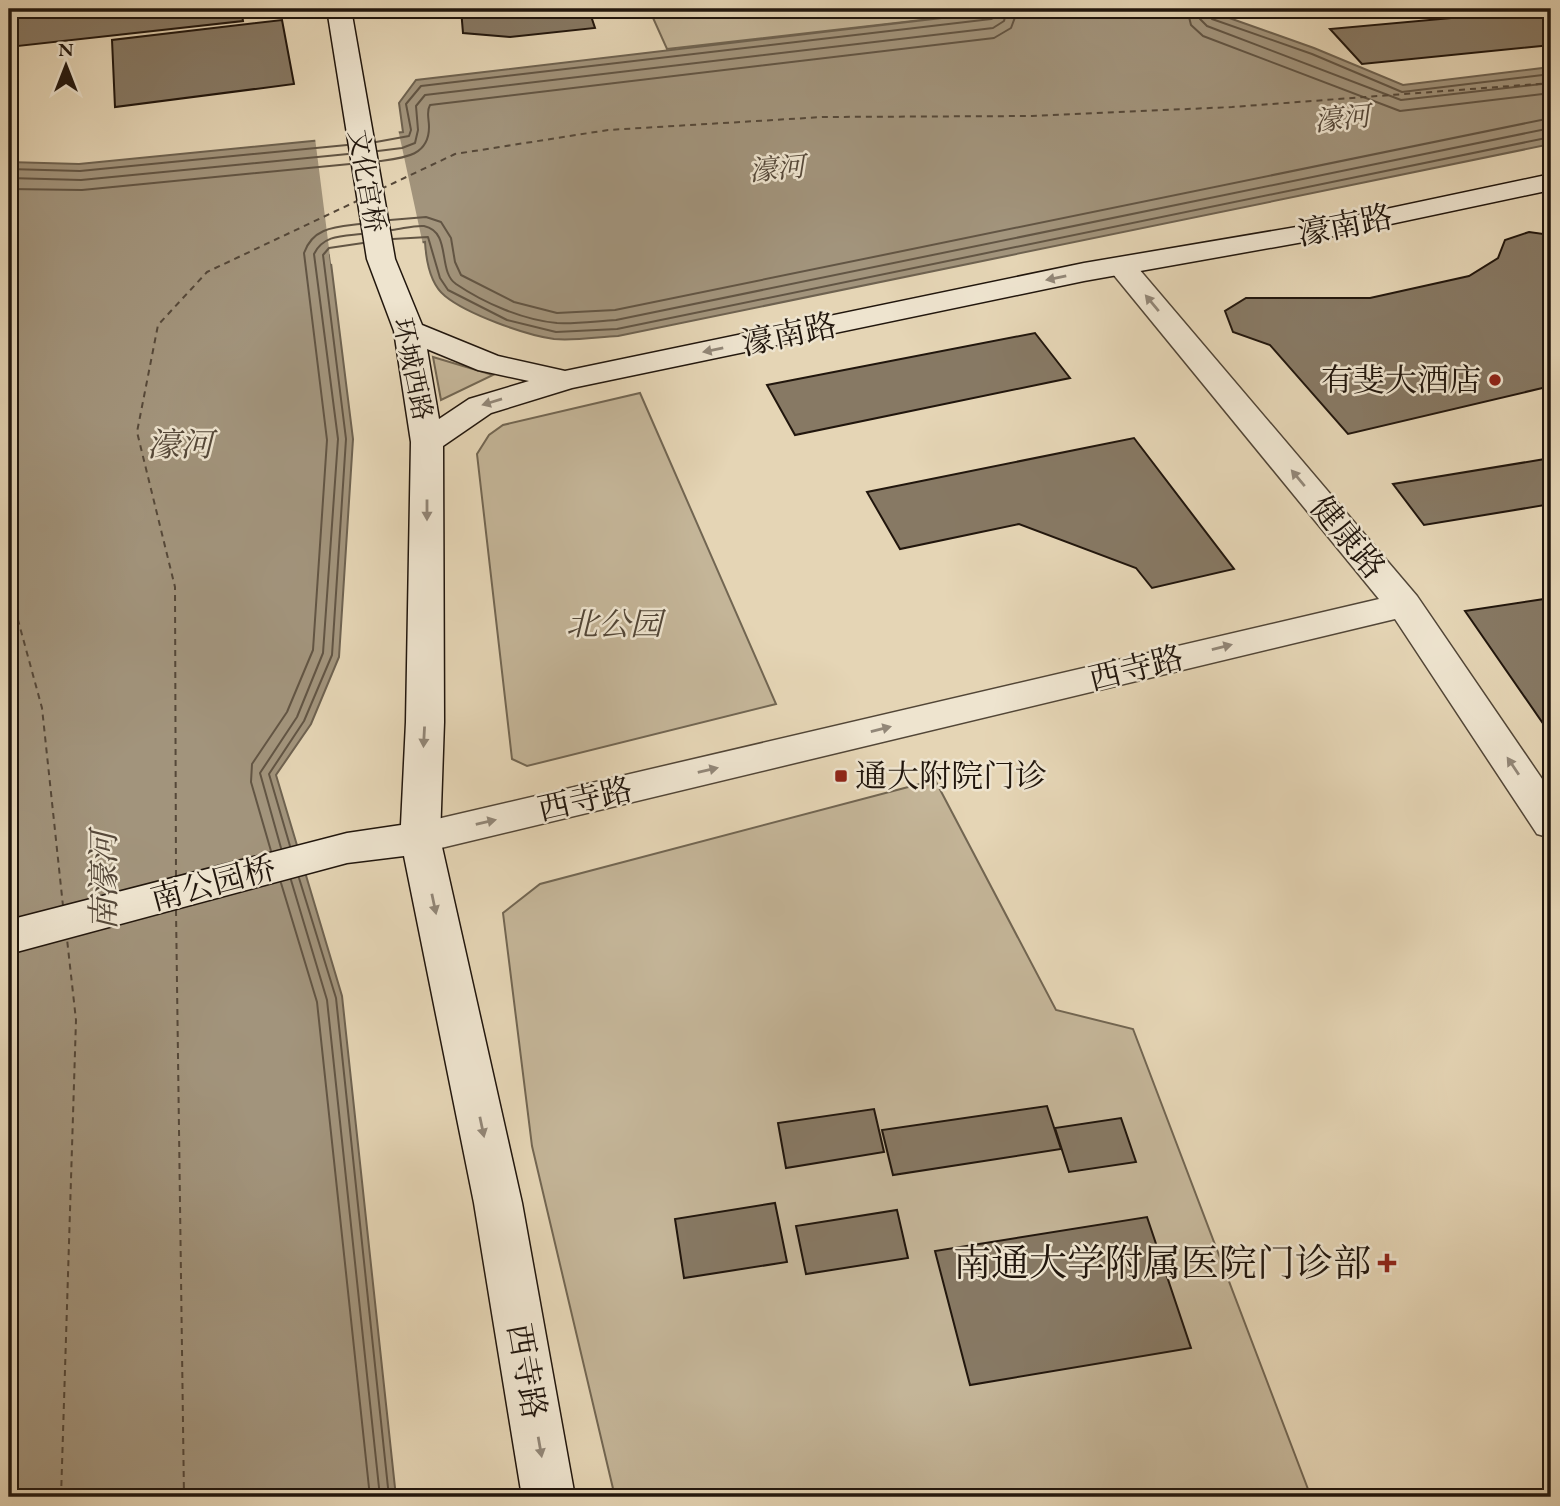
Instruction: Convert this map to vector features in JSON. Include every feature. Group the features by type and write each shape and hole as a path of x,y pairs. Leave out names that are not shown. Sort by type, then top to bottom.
{"street":[{"name":"文化宫桥","path":"339,9 381,258"},
{"name":"濠南路","path":"427,442 480,406 566,380 1084,272 1123,268 1320,231 1551,182"},
{"name":"环城西路","path":"381,258 409,331 427,442"},
{"name":"健康路","path":"1123,268 1404,605 1551,823"},
{"path":"409,331 489,363 566,380"},
{"path":"419,838 425,722 427,442"},
{"name":"西寺路","path":"549,1497 498,1203 419,838 1404,605"},
{"name":"南公园桥","path":"9,937 347,848 419,838"}],"green space":[{"path":"649,9 1019,9 667,49"},
{"path":"433,357 493,375 441,400"},
{"name":"北公园","path":"640,393 776,704 527,766 512,759 477,454 489,435 503,425"},
{"path":"935,780 1056,1010 1133,1029 1311,1497 615,1497 532,1146 503,913 540,884"}],"water":[{"name":"濠河","path":"1019,9 1204,9 1314,48 1403,85 1551,67 1551,144 618,336 578,339 542,337 467,310 445,296 436,285 428,263 425,242 330,255 353,439 339,657 311,724 276,775 342,996 396,1497 9,1497 9,162 79,164 403,132 399,103 416,80"}],"pier":[{"path":"398,129 425,254 421,254 421,246 334,257 334,263 331,264 315,138"}],"building":[{"path":"9,9 241,9 243,21 9,47"},
{"path":"461,9 634,9 590,13 595,28 510,37 463,33"},
{"path":"1551,9 1551,45 1362,64 1330,29"},
{"path":"282,20 294,84 115,107 112,40"},
{"path":"1529,232 1551,235 1551,386 1348,434 1270,345 1233,332 1225,311 1246,298 1370,298 1469,276 1498,258 1505,240"},
{"path":"1035,333 1070,378 795,435 767,385"},
{"path":"1134,438 1234,569 1152,588 1136,568 1019,524 900,549 867,492"},
{"path":"1551,458 1551,504 1424,525 1393,484"},
{"path":"1551,598 1551,735 1465,611"},
{"path":"1047,1106 1061,1149 893,1175 882,1130"},
{"path":"874,1109 884,1152 786,1168 778,1123"},
{"path":"1121,1118 1136,1162 1069,1172 1055,1128"},
{"path":"775,1203 787,1262 684,1278 675,1219"},
{"path":"897,1210 908,1258 806,1274 796,1226"},
{"path":"1147,1217 1191,1348 970,1385 935,1251"}],"ferry route":[{"path":"381,189 455,154 608,130 823,117 1032,116 1232,107 1551,83"},
{"path":"176,876 175,587 137,432 158,325 207,272 357,201"},
{"path":"9,587 42,708 63,906"},
{"path":"176,910 184,1497"},
{"path":"61,1497 76,1020 67,939"}],"place":[{"name":"有斐大酒店","path":"1495,380"},
{"name":"通大附院门诊","path":"841,776"},
{"name":"南通大学附属医院门诊部","path":"1387,1263"}],"water label":[{"name":"南濠河","path":"103,881"}]}
